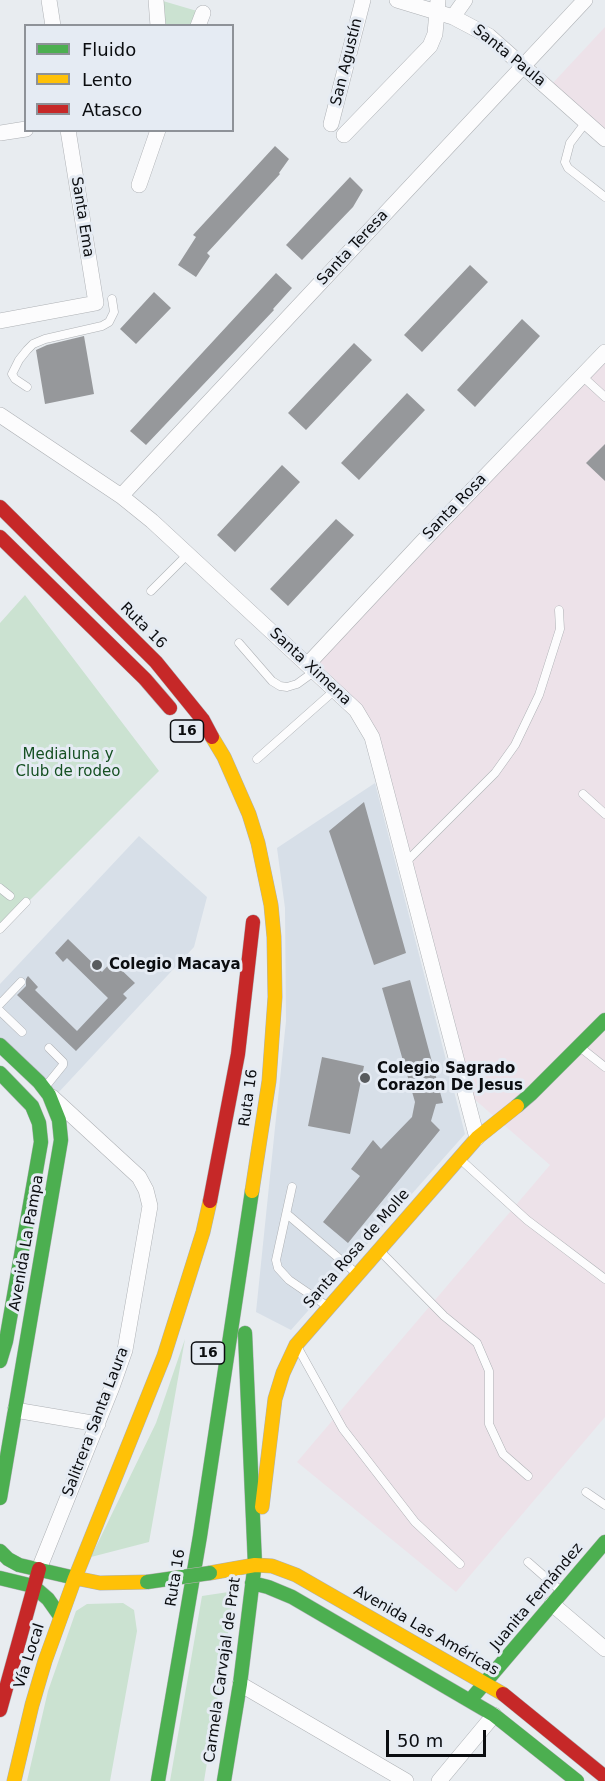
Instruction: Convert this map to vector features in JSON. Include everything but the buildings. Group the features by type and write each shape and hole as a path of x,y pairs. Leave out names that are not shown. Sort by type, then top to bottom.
{"main road":[{"path":"0,492 138,644"},
{"name":"Ruta 16","path":"0,507 174,682 214,738 249,813 265,874 274,937 274,1006 268,1082 198,1547 158,1781"},
{"name":"16","path":"0,537 145,679 179,720"},
{"path":"0,548 47,584"},
{"name":"Ruta 16","path":"251,904 255,991 252,1053"},
{"name":"Vía Local","path":"14,1781 32,1705 60,1616 164,1356 203,1232 215,1181 238,1054 253,922"},
{"name":"Santa Rosa de Molle","path":"255,1564 275,1399 283,1373 296,1345 477,1138 531,1094 604,1024"},
{"name":"Avenida La Pampa","path":"0,1045 47,1091 57,1111 61,1140 15,1410 3,1461 0,1498"},
{"name":"Avenida La Pampa","path":"0,1361 6,1308 41,1142 41,1132 32,1106 2,1080"},
{"path":"252,1193 245,1348 255,1564"},
{"name":"Juanita Fernández","path":"471,1700 605,1542"},
{"name":"Avenida Las Américas","path":"0,1551 13,1562 100,1583 147,1582 255,1564 272,1566 296,1575 520,1706 605,1777"},
{"name":"Ruta 16","path":"171,1594 176,1562"},
{"name":"Carmela Carvajal de Prat","path":"224,1781 240,1684 255,1564"},
{"name":"Salitrera Santa Laura","path":"0,1710 39,1569"},
{"path":"0,1578 33,1586 48,1599 60,1616"},
{"path":"252,1583 292,1597 494,1714 570,1779"}],"street":[{"path":"49,0 53,24"},
{"path":"156,0 158,24"},
{"name":"San Agustín","path":"331,124 363,0"},
{"name":"Santa Paula","path":"397,0 437,6 489,36 605,139"},
{"path":"453,17 465,0"},
{"name":"Santa Teresa","path":"121,496 585,0"},
{"path":"344,135 430,46 434,38 437,6"},
{"path":"0,133 24,129"},
{"name":"Santa Ema","path":"0,321 96,303 68,132"},
{"path":"139,185 157,132"},
{"name":"Santa Rosa","path":"311,667 423,541 605,352"},
{"name":"Santa Ximena","path":"0,415 121,496 188,554 356,710 372,737 477,1138"},
{"path":"2,1080 21,1065"},
{"name":"Salitrera Santa Laura","path":"39,1569 117,1375 128,1337 150,1214 149,1197 143,1183 134,1172 47,1091"},
{"path":"15,1410 98,1424"},
{"path":"552,1604 605,1649"},
{"path":"240,1684 406,1781"},
{"path":"439,1781 494,1714"}],"lane":[{"path":"586,122 570,143 565,162 568,168 605,197"},
{"path":"27,387 15,379 12,374 27,350 33,344 45,339 102,326 109,322 114,312 112,299"},
{"path":"582,376 605,397"},
{"path":"151,591 188,554"},
{"path":"406,862 495,773 515,745 538,694 560,629 559,610"},
{"path":"238,643 272,681 280,686 287,687 297,684 311,667"},
{"path":"257,759 335,690"},
{"path":"583,794 605,814"},
{"path":"0,888 10,896"},
{"path":"0,929 26,902"},
{"path":"0,1004 21,982"},
{"path":"0,1011 22,1032"},
{"path":"580,1047 605,1067"},
{"path":"47,1091 63,1065 63,1062 49,1048"},
{"path":"459,1158 527,1220 605,1279"},
{"path":"292,1187 276,1260 278,1268 289,1280 328,1307"},
{"path":"286,1214 357,1274"},
{"path":"379,1250 444,1316 477,1343 489,1371 489,1424 503,1454 528,1476"},
{"path":"296,1345 344,1429 415,1522 460,1564"},
{"path":"586,1492 605,1505"},
{"path":"528,1562 562,1592"}],"shaded area":[{"path":"605,27 605,135 551,85"},
{"path":"605,354 605,1417 456,1592 297,1462 550,1165 473,1098 366,721 349,695 316,660"},
{"name":"Colegio Sagrado Corazon De Jesus","path":"375,783 465,1134 291,1330 256,1312 286,1021 285,908 277,848"},
{"name":"Colegio Macaya","path":"139,836 207,897 194,947 58,1093 0,1038 0,984"}],"green space":[{"path":"163,1 197,11 192,24 165,24"},
{"name":"Medialuna y Club de rodeo","path":"25,595 159,771 0,930 0,623"},
{"path":"185,1339 149,1542 91,1557 156,1423"},
{"path":"235,1591 204,1781 170,1781 202,1596"},
{"path":"123,1603 134,1610 137,1631 110,1781 27,1781 48,1691 76,1611 87,1604"}],"traffic: fast":[{"path":"517,1106 605,1020"},
{"path":"0,1045 39,1082 49,1095 59,1120 61,1140 0,1498"},
{"path":"0,1073 32,1106 39,1123 41,1142 6,1341 0,1361"},
{"path":"158,1781 200,1536 252,1191"},
{"path":"245,1333 255,1565"},
{"path":"472,1698 605,1542"},
{"path":"0,1551 19,1565 75,1578"},
{"path":"224,1781 240,1684 254,1570"},
{"path":"147,1582 210,1573"},
{"path":"0,1578 33,1586 48,1599 60,1616"},
{"path":"252,1583 292,1597 494,1715 577,1781"}],"traffic: slow":[{"path":"212,737 224,757 249,814 258,843 271,905 274,937 275,997 269,1081 252,1191"},
{"path":"262,1507 275,1399 283,1373 296,1345 477,1138 517,1106"},
{"path":"75,1578 164,1356 203,1232 210,1201"},
{"path":"210,1573 255,1565 272,1566 296,1575 503,1694"},
{"path":"14,1781 45,1661 75,1578 100,1583 147,1582"}],"traffic: jam":[{"path":"0,507 156,662 203,720 212,737"},
{"path":"0,537 145,679 170,708"},
{"path":"210,1201 238,1054 253,922"},
{"path":"0,1710 39,1569"},
{"path":"503,1694 605,1777"}],"place":[{"name":"Colegio Macaya","path":"97,965"},
{"name":"Colegio Sagrado Corazon De Jesus","path":"365,1078"}]}
